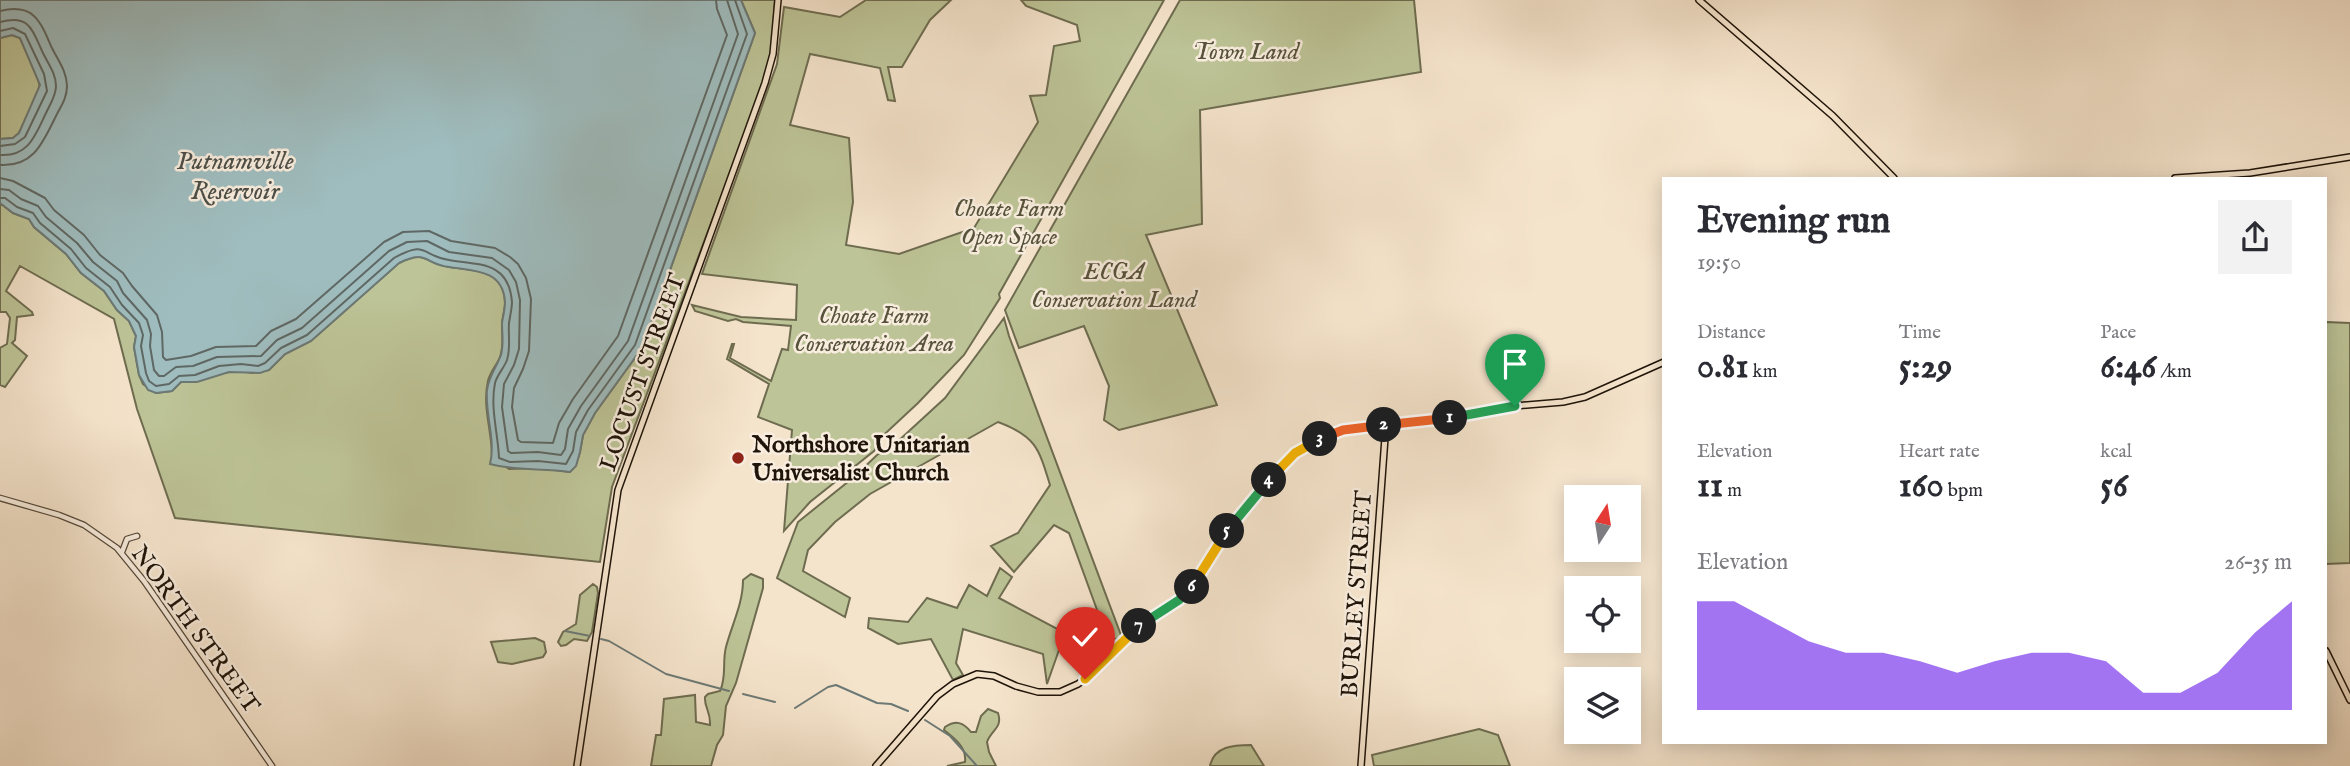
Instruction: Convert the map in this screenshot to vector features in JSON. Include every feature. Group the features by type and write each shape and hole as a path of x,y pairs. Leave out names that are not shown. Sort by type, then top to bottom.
{"main road":[{"name":"LOCUST STREET","path":"577,766 618,490 766,80 773,54 778,0"},
{"path":"1699,0 1833,116 1893,177"},
{"path":"2190,177 2250,173 2350,157"},
{"path":"876,766 933,699 953,684 970,676 986,674 1030,691 1060,692 1085,679 1127,635 1187,593 1230,527 1295,453 1331,434 1358,427 1429,421 1515,406 1573,400 1598,393 1662,363"},
{"name":"BURLEY STREET","path":"1361,766 1386,425"},
{"path":"2327,652 2350,700"}],"street":[{"name":"NORTH STREET","path":"0,498 84,525 122,553 272,766"},
{"path":"122,553 127,539 137,536"}],"green space":[{"path":"741,0 775,0 772,46 765,79 612,487 600,562 175,518 137,409 114,319 20,266 6,291 33,315 17,317 15,340 12,343 27,356 5,387 0,385 0,348 7,344 10,318 6,312 0,312 0,203 13,213 29,219 34,227 66,254 81,273 104,291 117,310 129,321 136,336 134,347 139,375 143,384 156,393 172,391 181,382 205,379 220,373 269,370 285,354 311,341 399,263 421,257 441,265 486,273 494,277 503,292 505,303 502,349 486,390 492,456 509,469 538,468 570,472 576,465 583,435 595,413 642,348 755,33"},
{"path":"866,0 951,0 930,20 902,67 888,67 895,101 888,100 880,68 810,54 790,125 849,138 853,202 846,245 899,254 974,228 1038,122 1030,96 1046,95 1054,46 1080,41 1077,25 1026,6 1021,0 1164,0 999,294 1000,298 964,355 875,443 878,445 874,451 810,502 784,531 792,430 758,417 769,384 727,359 734,344 730,358 771,381 782,349 788,350 791,326 736,319 728,321 695,311 692,305 741,317 796,320 797,285 702,274 777,64 784,7 840,17"},
{"path":"1180,0 1414,0 1421,72 1200,110 1202,224 1146,235 1217,405 1119,430 1104,420 1109,386 1084,326 1019,348 1005,310"},
{"path":"12,35 20,38 38,77 40,89 19,133 13,138 0,139 0,38"},
{"path":"1004,318 1122,638 1108,640 1069,533 1054,525 1014,572 991,546 1018,533 1050,485 1034,445 1021,433 998,422 870,494 835,522 808,550 803,571 850,598 845,617 777,578 798,522 877,455 896,443 945,398"},
{"path":"2327,322 2350,323 2350,563 2327,564"},
{"path":"1000,568 1012,577 999,598 1065,633 1047,684 1043,654 963,629 956,663 963,675 953,680 931,639 898,644 868,628 869,618 908,622 927,598 957,608 969,585 987,596"},
{"path":"751,574 763,579 763,588 736,683 726,706 723,735 711,766 651,766 656,735 661,735 664,699 695,695 696,722 710,725 705,697 720,691 725,653 739,606 743,580"},
{"path":"593,584 598,593 592,632 587,641 574,639 561,646 558,642 563,632 576,624 580,595"},
{"path":"535,638 544,642 546,652 543,657 512,664 498,662 491,642"},
{"path":"988,709 998,713 999,718 998,726 987,742 996,766 947,766 965,762 965,757 962,747 944,730 945,727 959,723 971,732 976,732 981,716"},
{"path":"1479,729 1498,735 1510,766 1374,766 1372,755"},
{"path":"1251,745 1264,766 1210,766 1212,759 1220,751 1232,746"}],"water":[{"name":"Putnamville Reservoir","path":"0,0 741,0 755,33 642,348 595,413 583,435 576,466 570,472 490,464 492,446 487,390 502,351 505,302 503,291 493,277 477,271 441,265 421,257 399,263 311,341 285,354 269,370 260,373 229,372 197,382 181,382 172,391 156,393 148,390 139,375 134,347 136,336 129,321 117,310 104,291 81,273 66,254 34,227 29,219 13,213 0,203 0,139 13,138 19,133 40,85 20,38 12,35 0,38"}],"waterway":[{"path":"565,631 590,636"},
{"path":"601,639 666,674 729,691"},
{"path":"795,708 828,687 836,685 877,703 891,704 908,711"},
{"path":"743,694 775,702"},
{"path":"925,720 950,736 977,766"}],"place":[{"name":"Northshore Unitarian Universalist Church","path":"738,458"}],"route":[{"path":"1085,679 1127,635 1187,593 1242,511 1289,458 1304,447 1343,430 1445,419 1515,406"}],"park label":[{"name":"Town Land","path":"1246,51"},
{"name":"Choate Farm Open Space","path":"1009,222"},
{"name":"ECGA Conservation Land","path":"1114,285"},
{"name":"Choate Farm Conservation Area","path":"874,329"}]}
